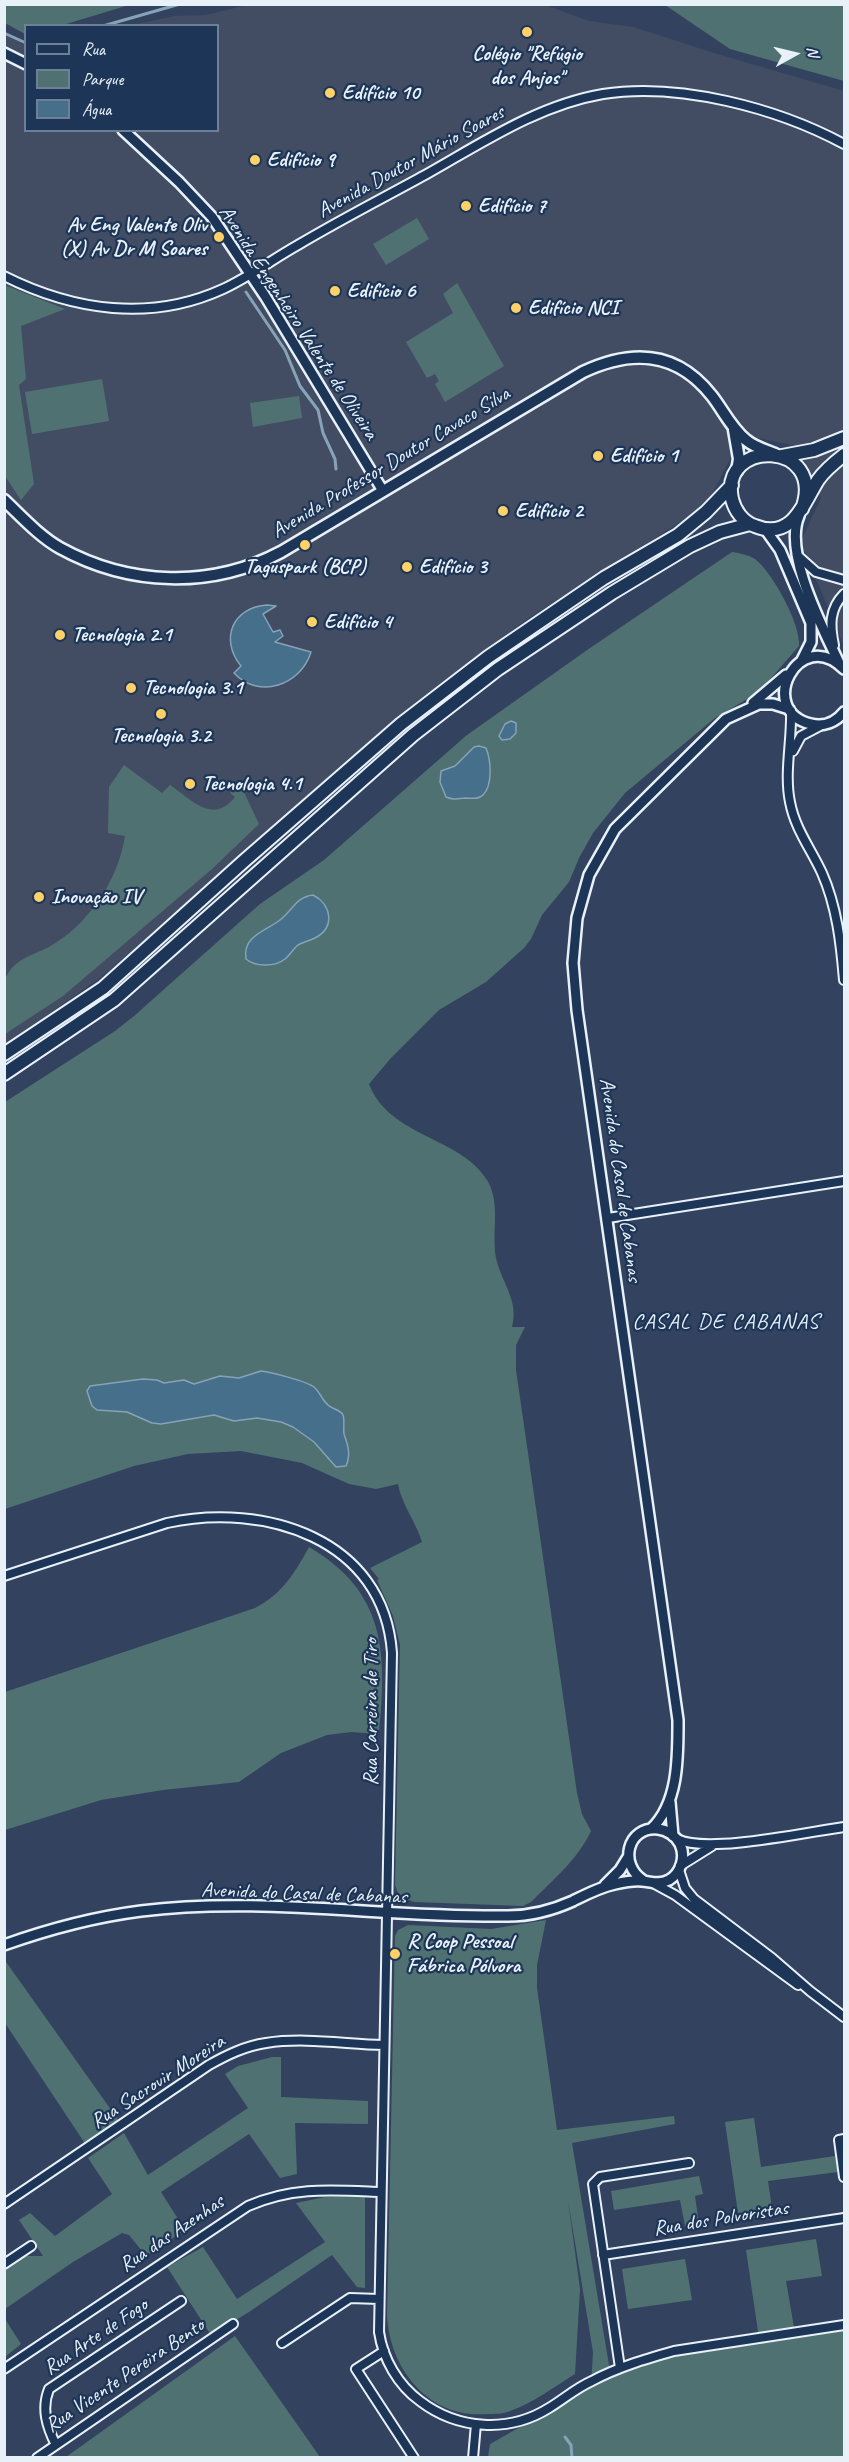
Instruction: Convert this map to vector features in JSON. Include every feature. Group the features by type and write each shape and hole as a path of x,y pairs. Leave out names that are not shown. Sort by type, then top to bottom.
{"main road":[{"name":"Avenida Professor Doutor Cavaco Silva","path":"4,500 35,530 60,547 89,561 136,577 182,578 216,574 257,563 281,552 584,372 620,359 638,357 659,359 682,368 705,387 733,427 751,444 779,455"},
{"path":"733,427 739,459 732,485 735,507 741,517 750,524 765,529 784,526 801,512 818,480 844,455"},
{"path":"736,472 753,457 814,450 844,438"},
{"path":"779,455 792,461 804,478 806,499 801,512"},
{"path":"4,1054 104,988 244,861 410,717 488,657 604,578 678,535 706,513 732,485"},
{"path":"4,1074 114,1000 413,735 498,669 612,593 690,546 720,532 750,524"}],"street":[{"path":"4,53 24,63"},
{"name":"Avenida Doutor Mário Soares","path":"4,276 51,297 99,308 130,310 169,306 190,301 223,289 297,245 506,129 584,98 636,91 696,95 779,117 844,144"},
{"name":"Avenida Engenheiro Valente de Oliveira","path":"125,132 172,175 212,217 250,274 383,491"},
{"path":"801,512 795,527 801,572 840,662"},
{"path":"765,529 780,550 811,623 811,642 802,661"},
{"path":"797,554 816,572 844,580"},
{"path":"840,662 831,622 833,611 844,594"},
{"path":"802,661 820,656 840,662"},
{"name":"Avenida do Casal de Cabanas","path":"4,1945 72,1923 143,1911 246,1906 387,1914 525,1915 555,1908 602,1887 668,1880 680,1868 682,1852 674,1837 670,1815 671,1791 678,1747 676,1698 574,984 574,942 581,897 597,857 624,819 717,728 767,694 802,661"},
{"path":"792,669 784,689 790,710 792,737 788,789 792,811 801,836 830,894 840,935 844,980"},
{"name":"Avenida do Casal de Cabanas","path":"746,709 767,703 790,710 802,721 825,724"},
{"path":"789,761 801,736 812,729 843,718"},
{"path":"608,1218 844,1181"},
{"name":"Rua Carreira de Tiro","path":"4,1576 155,1526 190,1518 215,1516 262,1520 291,1527 323,1542 346,1559 370,1586 376,1597 384,1613 392,1644 379,2332 384,2351 394,2373 417,2399 447,2416 476,2424 503,2425 525,2420 548,2409 590,2381 620,2368 674,2351 844,2325"},
{"name":"Avenida do Casal de Cabanas","path":"602,1887 620,1870 628,1857 634,1839 651,1829 664,1814 671,1791"},
{"path":"651,1829 663,1830 687,1843 713,1845 844,1827"},
{"path":"713,1845 680,1868 685,1888 694,1899 772,1958 844,2017"},
{"path":"628,1857 634,1874 675,1895 776,1970 810,1991"},
{"name":"Rua Sacrovir Moreira","path":"4,2204 209,2065 233,2053 265,2043 383,2045"},
{"path":"844,2139 839,2140 844,2177"},
{"path":"620,2368 593,2191 595,2180 608,2175 689,2163"},
{"name":"Rua das Azenhas","path":"4,2369 248,2206 298,2190 381,2192"},
{"name":"Rua dos Polvoristas","path":"603,2255 844,2218"},
{"path":"4,2264 31,2246"},
{"path":"282,2343 350,2298 379,2299"},
{"name":"Rua Arte de Fogo","path":"56,2445 45,2415 45,2400 49,2389 181,2301"},
{"name":"Rua Vicente Pereira Bento","path":"37,2457 233,2324"},
{"path":"384,2351 356,2370 414,2457"},
{"path":"473,2457 476,2424"}],"shaded area":[{"path":"247,5 545,5 589,21 633,27 844,91 844,646 804,550 802,539 821,498 797,446 758,438 730,459 712,494 696,512 530,617 414,703 184,907 101,977 5,1045 5,34 24,44 24,132 219,132 219,24 137,24 175,16 206,15"}],"green space":[{"path":"5,4 129,5 66,24 24,24 24,33 5,23"},
{"path":"665,5 844,5 844,81 730,49"},
{"path":"417,218 429,239 386,265 373,244"},
{"path":"457,283 504,366 445,402 435,384 439,381 435,374 427,378 406,342 453,313 443,294"},
{"path":"4,285 65,309 21,326 26,379 19,385 34,484 21,500 5,476"},
{"path":"102,379 109,421 32,434 25,392"},
{"path":"299,396 302,418 253,427 250,403"},
{"path":"732,552 755,559 777,586 795,625 799,646 759,692 715,718 625,793 593,833 569,882 542,915 531,939 524,948 486,982 439,1010 391,1058 369,1084 379,1102 392,1115 460,1154 475,1166 487,1180 494,1200 495,1252 512,1301 514,1318 512,1327 525,1327 516,1345 516,1370 577,1793 582,1814 591,1831 579,1851 564,1869 531,1902 523,1906 414,1902 399,1896 395,1885 400,1645 393,1616 377,1580 379,1579 370,1568 422,1542 398,1484 376,1489 349,1484 302,1463 241,1451 188,1454 134,1466 5,1509 5,1102 115,1031 134,1016 260,904 324,860 467,735"},
{"path":"124,765 162,793 170,785 194,803 211,809 219,809 227,805 235,797 230,793 239,782 259,824 212,869 63,996 5,1034 3,990 9,972 18,962 49,947 76,927 99,900 116,869 125,836 108,833 109,787"},
{"path":"309,1547 334,1565 354,1584 367,1605 376,1627 381,1651 382,1677 379,1734 351,1732 327,1735 281,1753 239,1782 163,1790 101,1800 5,1830 5,1692 255,1608 273,1596 287,1582"},
{"path":"546,1920 537,1965 537,1988 557,2130 674,2116 675,2124 572,2143 611,2377 672,2356 767,2338 759,2338 746,2250 816,2239 822,2276 786,2281 795,2333 844,2323 844,2457 488,2457 490,2444 591,2387 593,2352 568,2200 580,2289 575,2374 519,2408 505,2413 487,2414 466,2413 448,2408 431,2399 405,2372 396,2355 387,2316 395,1936 398,1930 408,1925 491,1929"},
{"path":"4,1959 119,2121 86,2145 5,2023"},
{"path":"272,2057 281,2057 281,2097 368,2101 368,2124 295,2123 297,2174 280,2178 249,2134 161,2192 185,2230 146,2256 129,2235 122,2233 73,2262 5,2309 5,2268 22,2256 43,2256 19,2220 30,2213 55,2236 112,2194 88,2158 124,2133 148,2175 248,2108 225,2074 238,2066"},
{"path":"754,2118 761,2167 835,2156 838,2172 768,2181 773,2215 739,2220 725,2122"},
{"path":"699,2176 703,2194 695,2196 699,2224 685,2226 680,2200 614,2210 611,2191"},
{"path":"325,2197 365,2197 365,2288 357,2287 332,2255 211,2335 167,2267 203,2247 237,2299 325,2242 296,2203"},
{"path":"685,2259 692,2300 628,2309 622,2269"},
{"path":"5,2319 21,2344 4,2357"},
{"path":"235,2336 320,2457 66,2457"}],"water":[{"path":"276,606 263,614 273,632 280,630 283,636 275,642 311,652 298,673 278,685 267,687 255,686 234,673 241,666 234,656 231,635 238,618 255,607"},
{"path":"511,721 516,723 516,733 510,739 502,740 499,736 505,724"},
{"path":"474,747 486,748 489,759 490,779 486,791 477,798 451,799 446,797 440,782 441,771 455,766"},
{"path":"313,895 324,904 329,916 322,933 298,945 285,959 276,964 260,965 246,959 246,951 251,939 280,920 302,898"},
{"path":"261,1371 288,1377 314,1387 328,1405 342,1413 348,1450 346,1466 336,1467 314,1442 293,1427 281,1422 257,1418 234,1421 214,1415 161,1424 152,1423 127,1412 97,1410 92,1406 87,1391 90,1386 143,1379 164,1383 184,1380 194,1384 220,1376 239,1378"}],"waterway":[{"path":"110,24 180,4"},
{"path":"4,33 24,42"},
{"path":"246,292 285,350 300,386 318,410 323,433 335,459 336,469"},
{"path":"565,2437 571,2445 572,2458"}],"place":[{"name":"Colégio \"Refúgio dos Anjos\"","path":"527,32"},
{"name":"Edifício 10","path":"330,93"},
{"name":"Edifício 9","path":"255,160"},
{"name":"Edifício 7","path":"466,206"},
{"name":"Av Eng Valente Oliv (X) Av Dr M Soares","path":"219,237"},
{"name":"Edifício 6","path":"335,291"},
{"name":"Edifício NCI","path":"516,308"},
{"name":"Edifício 1","path":"598,456"},
{"name":"Edifício 2","path":"503,511"},
{"name":"Taguspark (BCP)","path":"305,545"},
{"name":"Edifício 3","path":"407,567"},
{"name":"Edifício 4","path":"312,622"},
{"name":"Tecnologia 2.1","path":"60,635"},
{"name":"Tecnologia 3.1","path":"131,688"},
{"name":"Tecnologia 3.2","path":"161,714"},
{"name":"Tecnologia 4.1","path":"190,784"},
{"name":"Inovação IV","path":"39,897"},
{"name":"R Coop Pessoal Fábrica Pólvora","path":"395,1954"}],"district":[{"name":"CASAL DE CABANAS","path":"726,1322"}]}
